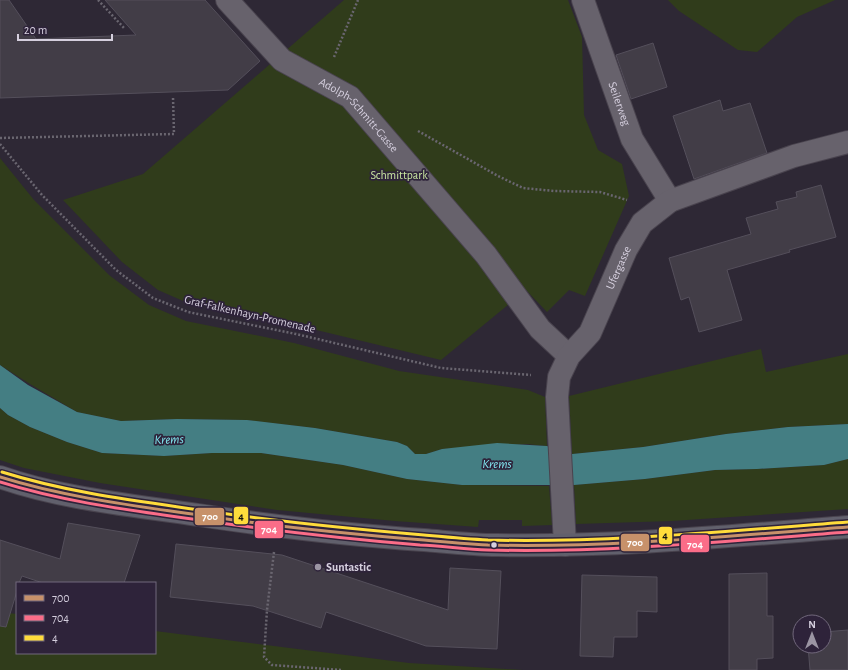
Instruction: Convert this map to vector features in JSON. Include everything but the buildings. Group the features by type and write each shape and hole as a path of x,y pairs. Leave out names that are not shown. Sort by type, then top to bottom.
{"main road":[{"path":"0,477 21,484 97,500 276,526 393,538 486,545 564,535 672,541 848,528"}],"street":[{"name":"Adolph-Schmitt-Gasse","path":"227,0 282,60 350,97 486,255 540,329 569,356"},
{"name":"Seilerweg","path":"583,0 632,139 664,206"},
{"name":"Ufergasse","path":"564,535 558,387 569,356 590,333 626,250 642,223 664,206 794,156 848,142"}],"path":[{"path":"98,0 124,28"},
{"path":"324,83 358,0"},
{"path":"0,138 174,134 173,97"},
{"path":"418,131 498,176 524,188 554,191 600,192 664,206"},
{"name":"Graf-Falkenhayn-Promenade","path":"0,144 42,194 116,270 153,298 188,312 296,334 441,368 558,387"},
{"path":"273,555 264,657 272,665 341,670"}],"green space":[{"name":"Schmittpark","path":"344,0 568,0 582,37 584,115 598,150 622,164 629,196 585,296 569,290 547,312 526,290 441,360 308,328 190,304 158,290 122,262 63,200 143,174"},
{"path":"668,0 835,0 797,17 757,52 738,50 679,11"},
{"path":"0,158 34,200 109,275 149,305 186,321 294,343 399,371 528,390 545,397 547,446 527,444 442,449 426,454 415,454 407,446 397,442 315,428 246,420 177,419 121,421 77,412 0,365"},
{"path":"761,349 766,372 848,354 848,424 788,427 726,434 643,447 572,454 569,396"},
{"path":"0,408 8,415 30,427 67,442 102,453 164,456 212,453 261,453 343,465 407,479 462,485 549,486 552,525 522,526 522,520 479,520 478,527 277,510 100,483 24,468 0,460"},
{"path":"848,459 848,509 672,521 576,524 574,485 645,479 715,470 824,465"},
{"path":"0,612 16,614 16,654 156,654 156,631 409,663 523,670 0,670"}],"water":[{"name":"Krems","path":"0,365 28,385 77,412 121,421 177,419 247,420 315,428 397,442 407,446 415,454 426,454 442,449 497,443 547,446 572,454 643,447 726,434 788,427 848,424 848,459 824,465 715,470 645,479 574,485 462,485 407,479 343,465 261,453 212,453 164,456 102,453 67,442 30,427 8,415 0,408"}],"transit line":[{"name":"4","path":"2,472 53,486 78,491 234,515 343,528 480,540 578,540 623,538 848,522"},
{"name":"700","path":"0,477 51,491 76,496 233,520 342,533 480,545 578,545 623,543 848,527"},
{"name":"704","path":"0,482 51,496 128,510 286,531 479,550 578,550 623,548 848,532"}],"place":[{"name":"Suntastic","path":"318,567"}]}
